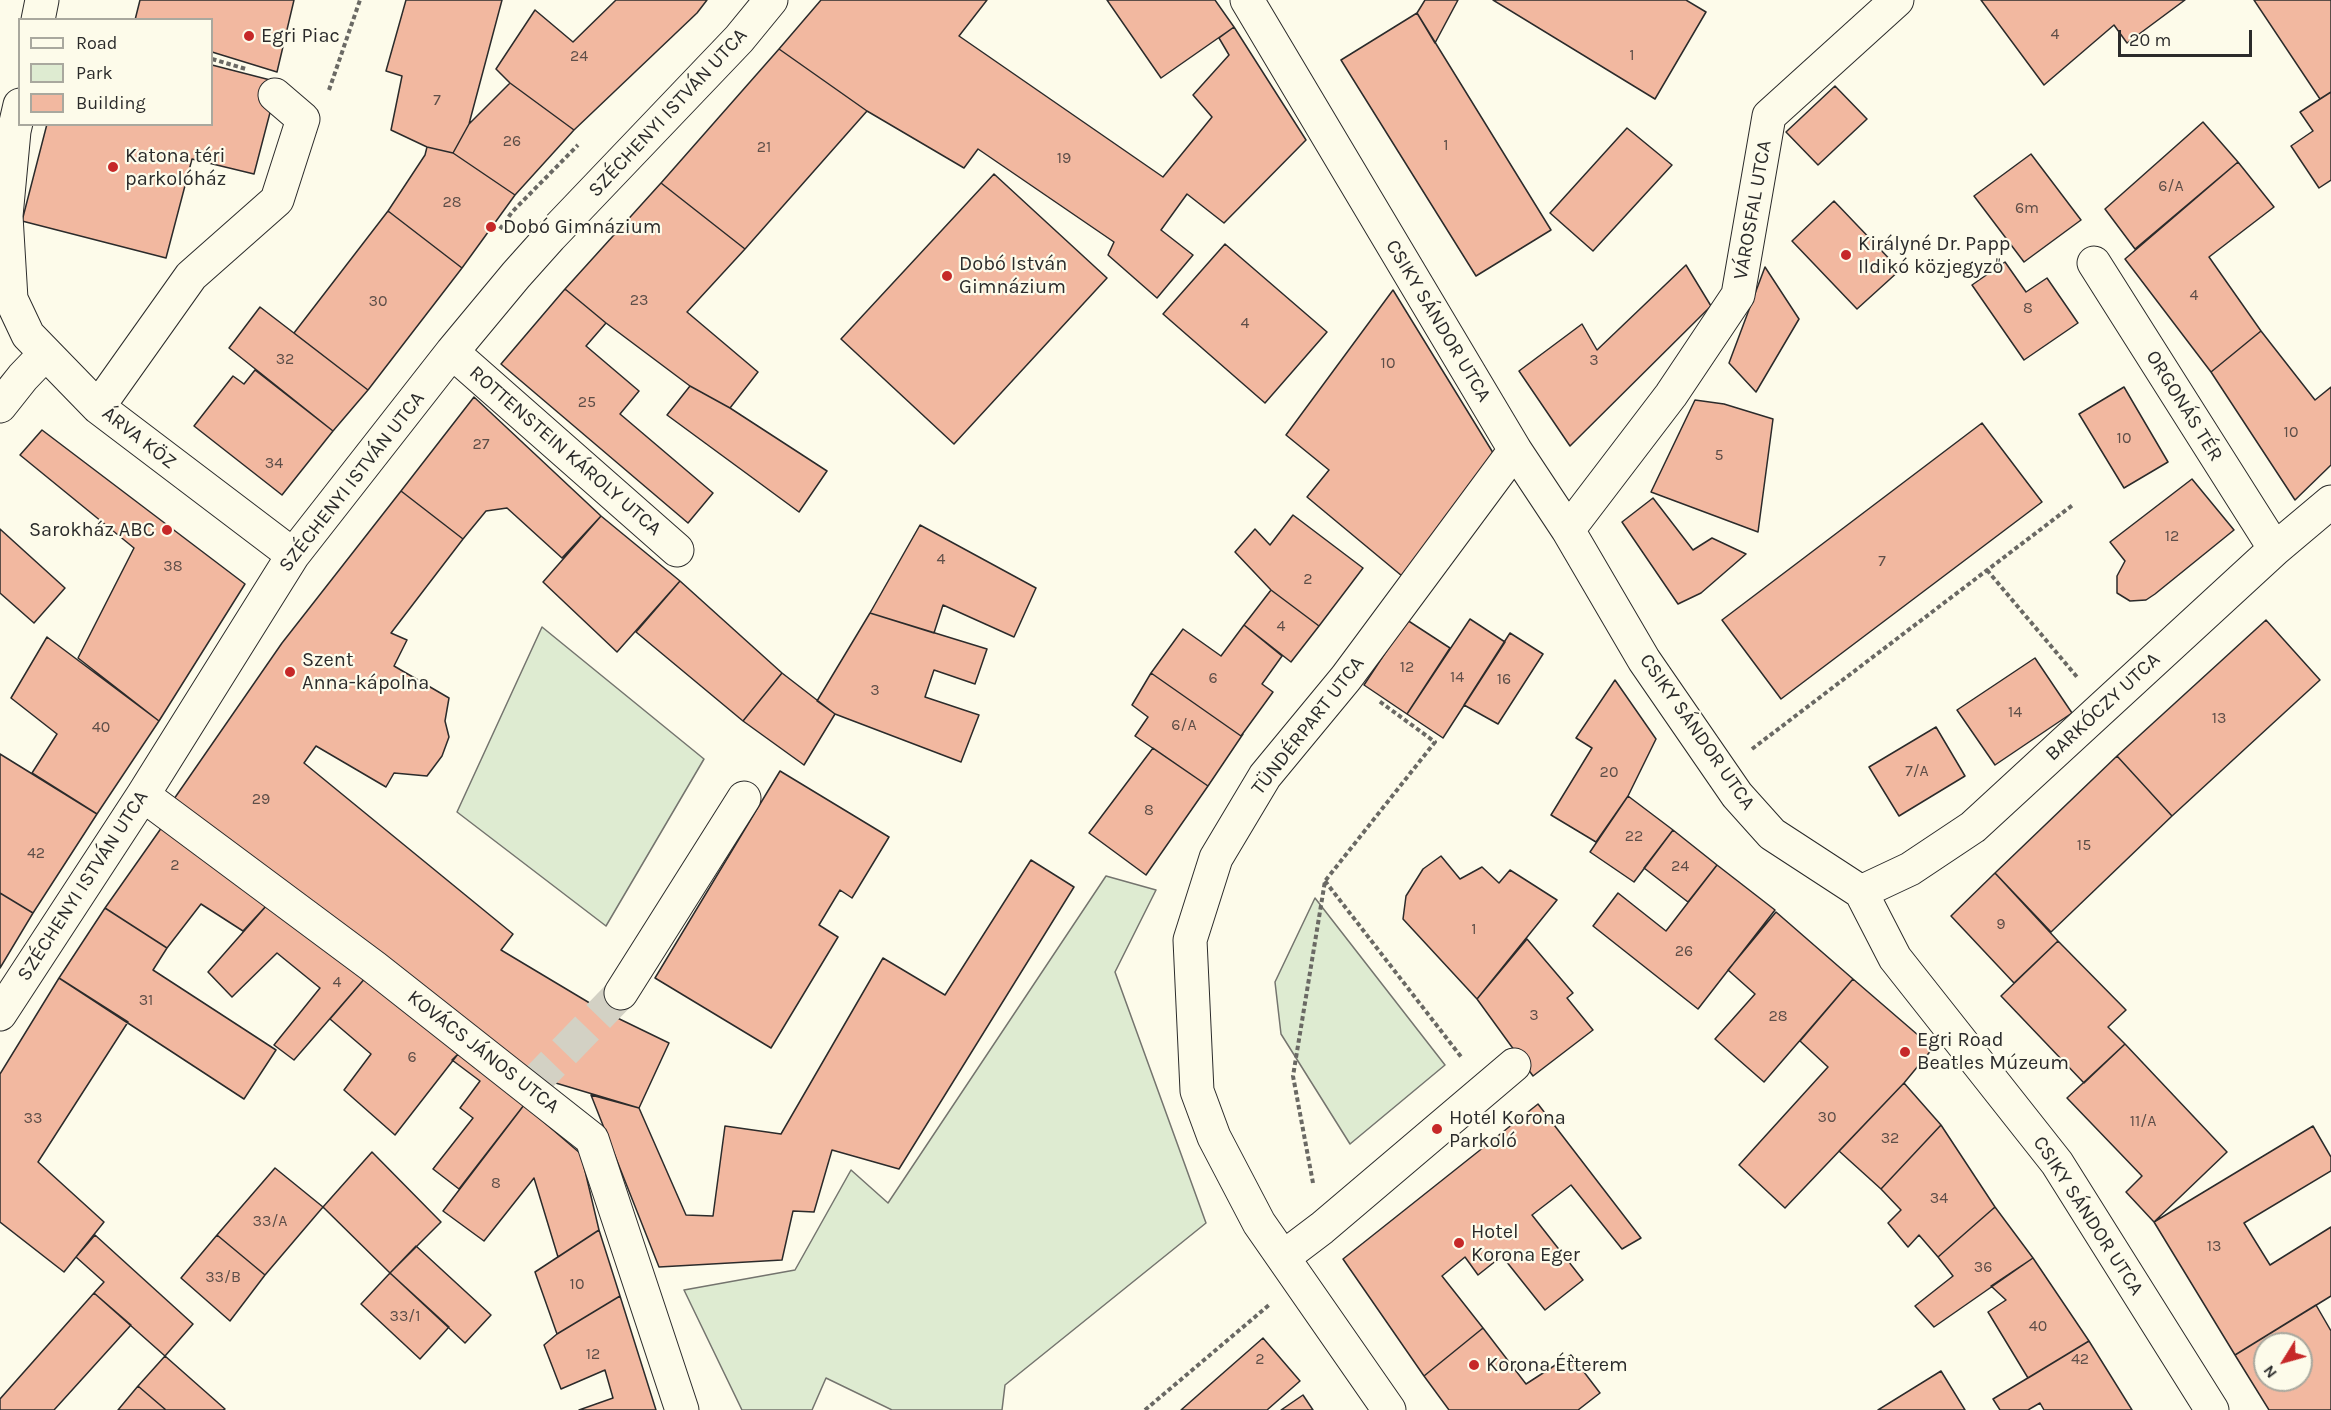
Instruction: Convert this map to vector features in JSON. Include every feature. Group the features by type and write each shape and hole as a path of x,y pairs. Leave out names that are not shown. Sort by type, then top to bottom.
{"street":[{"path":"38,18 42,0"},
{"name":"SZÉCHENYI ISTVÁN UTCA","path":"0,1014 143,795 293,555 452,352 550,237 739,39 771,0"},
{"name":"CSIKY SÁNDOR UTCA","path":"1247,0 1515,450 1568,530 1644,660 1737,795 1772,834 1861,892 1895,958 2057,1163 2212,1410"},
{"name":"VÁROSFAL UTCA","path":"1568,530 1671,395 1738,295 1769,116 1897,0"},
{"path":"98,407 191,276 276,200 314,110 275,95"},
{"path":"6,297 6,216 14,131 18,114"},
{"name":"ORGONÁS TÉR","path":"2094,263 2275,549"},
{"name":"ÁRVA KÖZ","path":"6,297 28,335 98,407 293,555"},
{"name":"ROTTENSTEIN KÁROLY UTCA","path":"452,352 677,550"},
{"path":"0,406 45,354"},
{"name":"TÜNDÉRPART UTCA","path":"1389,1410 1259,1223 1214,1137 1197,1091 1190,940 1216,858 1265,776 1346,678 1515,450"},
{"name":"BARKÓCZY UTCA","path":"1861,892 1910,869 1973,827 2275,549 2331,502"},
{"name":"KOVÁCS JÁNOS UTCA","path":"143,795 374,967 592,1139 682,1410"},
{"path":"621,993 744,798"},
{"path":"1292,1268 1322,1228 1514,1065"}],"path":[{"path":"314,110 360,0"},
{"path":"498,231 512,212 579,145"},
{"path":"1722,773 2074,504"},
{"path":"1987,570 2103,708"},
{"path":"1322,1228 1293,1076 1325,881 1435,742 1346,678"},
{"path":"1325,881 1486,1089"},
{"path":"1145,1410 1292,1268"}],"green space":[{"path":"542,627 704,759 606,926 457,812"},
{"path":"1106,876 1156,890 1115,972 1206,1223 1005,1385 1002,1410 892,1410 826,1378 812,1410 742,1410 684,1290 795,1270 851,1170 888,1203"},
{"path":"1315,898 1445,1065 1350,1144 1281,1034 1275,982"}],"building":[{"name":"Egri Piac","path":"140,0 294,0 277,72 213,52 213,18 136,18"},
{"path":"406,0 502,0 469,124 453,153 427,147 391,130 402,76 386,71"},
{"path":"616,0 707,0 697,13 574,130 510,83 496,69 535,10 573,42"},
{"path":"821,0 987,0 959,36 1163,177 1212,117 1193,95 1229,55 1219,38 1234,27 1306,140 1224,223 1187,194 1161,230 1193,255 1157,298 1108,255 1114,242 978,149 964,168 867,111 779,49"},
{"path":"1107,0 1215,0 1234,27 1161,78"},
{"path":"1425,0 1458,0 1435,43 1417,13"},
{"path":"1493,0 1686,0 1706,12 1655,99"},
{"path":"1981,0 2185,0 2127,43 2114,25 2044,85"},
{"path":"2254,0 2331,0 2331,92 2320,99"},
{"path":"1417,13 1551,230 1476,276 1341,60"},
{"path":"779,49 867,111 745,249 661,183"},
{"name":"Katona téri parkolóház","path":"213,65 278,82 254,174 192,159 166,258 22,221 46,126 213,126"},
{"path":"510,83 574,130 515,195 453,153 469,124"},
{"path":"1835,86 1867,119 1818,165 1786,132"},
{"path":"2331,92 2331,180 2319,188 2291,146 2313,131 2300,112"},
{"path":"2203,122 2238,162 2135,249 2105,209"},
{"path":"1627,128 1672,165 1593,251 1550,213"},
{"path":"427,147 453,153 515,195 462,268 388,211 425,155"},
{"path":"2031,154 2081,220 2024,262 1974,196"},
{"path":"2238,162 2274,207 2209,257 2261,331 2211,372 2125,259"},
{"path":"994,174 1107,278 954,444 841,339"},
{"path":"661,183 745,249 687,312 758,372 730,408 690,386 565,289"},
{"name":"Királyné Dr. Papp Ildikó közjegyző","path":"1834,201 1900,270 1857,309 1792,241"},
{"path":"388,211 462,268 368,390 294,333"},
{"path":"1225,244 1327,332 1265,403 1163,314"},
{"path":"2005,262 2026,292 2047,278 2078,323 2024,360 1972,285"},
{"path":"1686,265 1711,306 1570,446 1519,371 1582,324 1597,350"},
{"path":"1765,267 1799,319 1756,392 1729,363"},
{"path":"565,289 606,323 586,346 639,391 620,414 713,493 688,523 501,364"},
{"path":"1393,290 1495,456 1402,576 1307,497 1329,470 1286,435"},
{"path":"260,307 368,390 333,431 229,348"},
{"path":"2261,331 2315,400 2331,387 2331,465 2295,500 2211,372"},
{"path":"255,370 333,431 282,495 194,426 233,376 244,384"},
{"path":"690,386 730,408 827,471 799,512 667,415"},
{"path":"2124,387 2168,462 2124,488 2079,414"},
{"path":"474,397 601,516 562,558 507,508 486,511 463,539 401,491"},
{"path":"1695,400 1724,404 1773,419 1758,532 1651,492"},
{"path":"1982,423 2042,502 1781,699 1722,620"},
{"path":"42,430 245,584 159,721 78,658 134,548 20,455"},
{"path":"2192,479 2234,530 2155,594 2146,600 2130,601 2117,593 2117,576 2125,561 2110,542"},
{"name":"Szent Anna-kápolna","path":"401,491 463,539 391,633 407,640 394,666 449,698 445,721 449,737 442,756 427,776 394,773 386,787 316,746 304,763 513,934 501,950 603,1011 669,1043 639,1108 539,1078 165,812 282,643"},
{"path":"1653,498 1693,550 1712,538 1746,554 1701,593 1678,604 1622,522"},
{"path":"1293,515 1363,568 1319,626 1271,590 1235,552 1255,529 1270,545"},
{"path":"601,516 680,581 617,652 543,582"},
{"path":"920,525 1036,588 1014,637 943,605 934,633 870,613"},
{"path":"0,529 65,588 34,623 0,593"},
{"path":"680,581 782,673 743,721 636,632"},
{"path":"1271,590 1319,626 1291,662 1244,625"},
{"path":"870,613 987,649 975,684 934,670 925,697 979,715 961,762 835,714 817,701"},
{"path":"1470,619 1505,642 1443,738 1407,714"},
{"path":"1407,620 1450,648 1407,714 1364,685"},
{"path":"2266,620 2320,680 2172,816 2117,756"},
{"path":"1244,625 1282,656 1262,684 1273,692 1241,736 1151,673 1183,629 1221,656"},
{"path":"1510,633 1543,654 1498,724 1464,705"},
{"path":"47,637 159,721 97,814 32,773 57,734 11,698"},
{"path":"2035,658 2072,713 1995,765 1957,710"},
{"path":"782,673 835,714 804,765 743,721"},
{"path":"1151,673 1241,736 1243,734 1208,786 1135,736 1148,717 1132,705"},
{"path":"1615,680 1656,739 1628,796 1596,842 1551,815 1592,748 1576,738"},
{"path":"1936,727 1965,776 1899,816 1869,767"},
{"path":"1153,748 1208,786 1146,875 1089,833"},
{"path":"0,754 97,814 33,913 0,893"},
{"path":"2117,756 2172,816 2051,932 1995,873"},
{"path":"780,771 889,837 852,898 840,890 819,925 838,937 771,1048 655,978"},
{"path":"1628,796 1673,830 1634,882 1590,852"},
{"path":"162,827 267,905 243,931 201,904 167,948 105,908"},
{"path":"1673,830 1717,865 1688,902 1644,868"},
{"path":"1441,856 1460,879 1482,867 1499,883 1510,870 1557,900 1477,999 1403,919 1406,896 1423,869"},
{"path":"1031,860 1074,887 899,1169 832,1150 814,1212 793,1211 782,1260 659,1267 591,1095 639,1108 686,1215 713,1216 725,1126 781,1134 883,958 945,995"},
{"path":"1717,865 1775,910 1698,1009 1593,926 1618,893 1666,931"},
{"path":"1995,873 2058,941 2014,983 1951,916"},
{"path":"0,893 33,913 0,968"},
{"path":"267,905 367,976 294,1060 274,1045 320,988 277,953 232,997 208,972"},
{"path":"105,908 167,948 153,970 276,1050 244,1099 59,978"},
{"path":"1776,912 1853,979 1764,1082 1715,1039 1755,994 1728,970"},
{"path":"1527,939 1573,993 1567,998 1593,1030 1533,1076 1477,999"},
{"path":"2058,941 2126,1010 2108,1027 2125,1044 2084,1083 2001,996"},
{"path":"367,976 458,1054 395,1135 344,1090 371,1054 330,1019"},
{"path":"59,978 128,1022 38,1162 104,1222 64,1272 0,1222 0,1074"},
{"path":"1853,979 1933,1048 1904,1083 1785,1208 1739,1165 1828,1067 1800,1041"},
{"path":"2125,1044 2227,1152 2154,1222 2126,1192 2142,1176 2067,1098"},
{"path":"458,1054 524,1105 459,1189 433,1169 473,1118 460,1108 480,1081 452,1060"},
{"path":"1904,1083 1941,1125 1881,1189 1839,1151"},
{"name":"Hotel Korona Eger","path":"1538,1104 1641,1238 1622,1249 1571,1185 1532,1215 1583,1280 1545,1310 1502,1256 1478,1275 1465,1257 1442,1276 1483,1328 1424,1376 1343,1259"},
{"path":"524,1105 581,1154 599,1230 558,1257 534,1178 484,1241 443,1211"},
{"path":"1941,1125 1995,1207 1938,1257 1919,1235 1908,1247 1888,1223 1901,1210 1881,1189"},
{"path":"2313,1126 2331,1157 2331,1171 2244,1223 2270,1265 2331,1227 2331,1296 2272,1332 2253,1332 2253,1344 2235,1355 2154,1222"},
{"path":"372,1152 441,1222 390,1273 323,1207"},
{"path":"275,1168 323,1207 265,1275 217,1235"},
{"path":"1995,1207 2033,1258 1934,1327 1915,1306 1953,1276 1938,1257"},
{"path":"599,1230 620,1296 557,1334 535,1272"},
{"path":"95,1235 193,1324 165,1356 94,1293 104,1282 76,1257"},
{"path":"217,1235 265,1275 230,1321 181,1278"},
{"path":"416,1246 491,1315 465,1343 390,1273"},
{"path":"2033,1258 2089,1341 2028,1378 1988,1312 2006,1300 1991,1286"},
{"path":"390,1273 449,1327 420,1359 361,1304"},
{"path":"94,1293 131,1325 54,1410 0,1410 0,1399"},
{"path":"620,1296 656,1410 579,1410 613,1398 605,1370 561,1389 544,1345 557,1334"},
{"path":"2316,1305 2331,1331 2331,1410 2269,1410 2258,1392 2313,1392 2313,1332 2272,1332"},
{"name":"Korona Étterem","path":"1483,1328 1526,1384 1571,1355 1600,1393 1578,1410 1449,1410 1424,1376"},
{"path":"1263,1338 1300,1381 1267,1410 1181,1410"},
{"path":"2089,1341 2132,1410 2044,1410 2040,1403 2028,1410 2000,1410 1993,1399"},
{"path":"2253,1344 2253,1384 2235,1355"},
{"path":"165,1356 225,1409 166,1410 138,1386"},
{"path":"1941,1371 1965,1410 1878,1410"},
{"path":"138,1386 166,1410 118,1410"},
{"path":"1303,1395 1313,1410 1281,1410"}],"tunnel":[{"path":"530,1087 621,993"}],"place":[{"name":"Egri Piac","path":"249,36"},
{"name":"Katona téri parkolóház","path":"113,167"},
{"name":"Dobó Gimnázium","path":"491,227"},
{"name":"Királyné Dr. Papp Ildikó közjegyző","path":"1846,255"},
{"name":"Dobó István Gimnázium","path":"947,276"},
{"name":"Sarokház ABC","path":"167,530"},
{"name":"Szent Anna-kápolna","path":"290,672"},
{"name":"Egri Road Beatles Múzeum","path":"1905,1052"},
{"name":"Hotel Korona Parkoló","path":"1437,1129"},
{"name":"Hotel Korona Eger","path":"1459,1243"},
{"name":"Korona Étterem","path":"1474,1365"}]}
